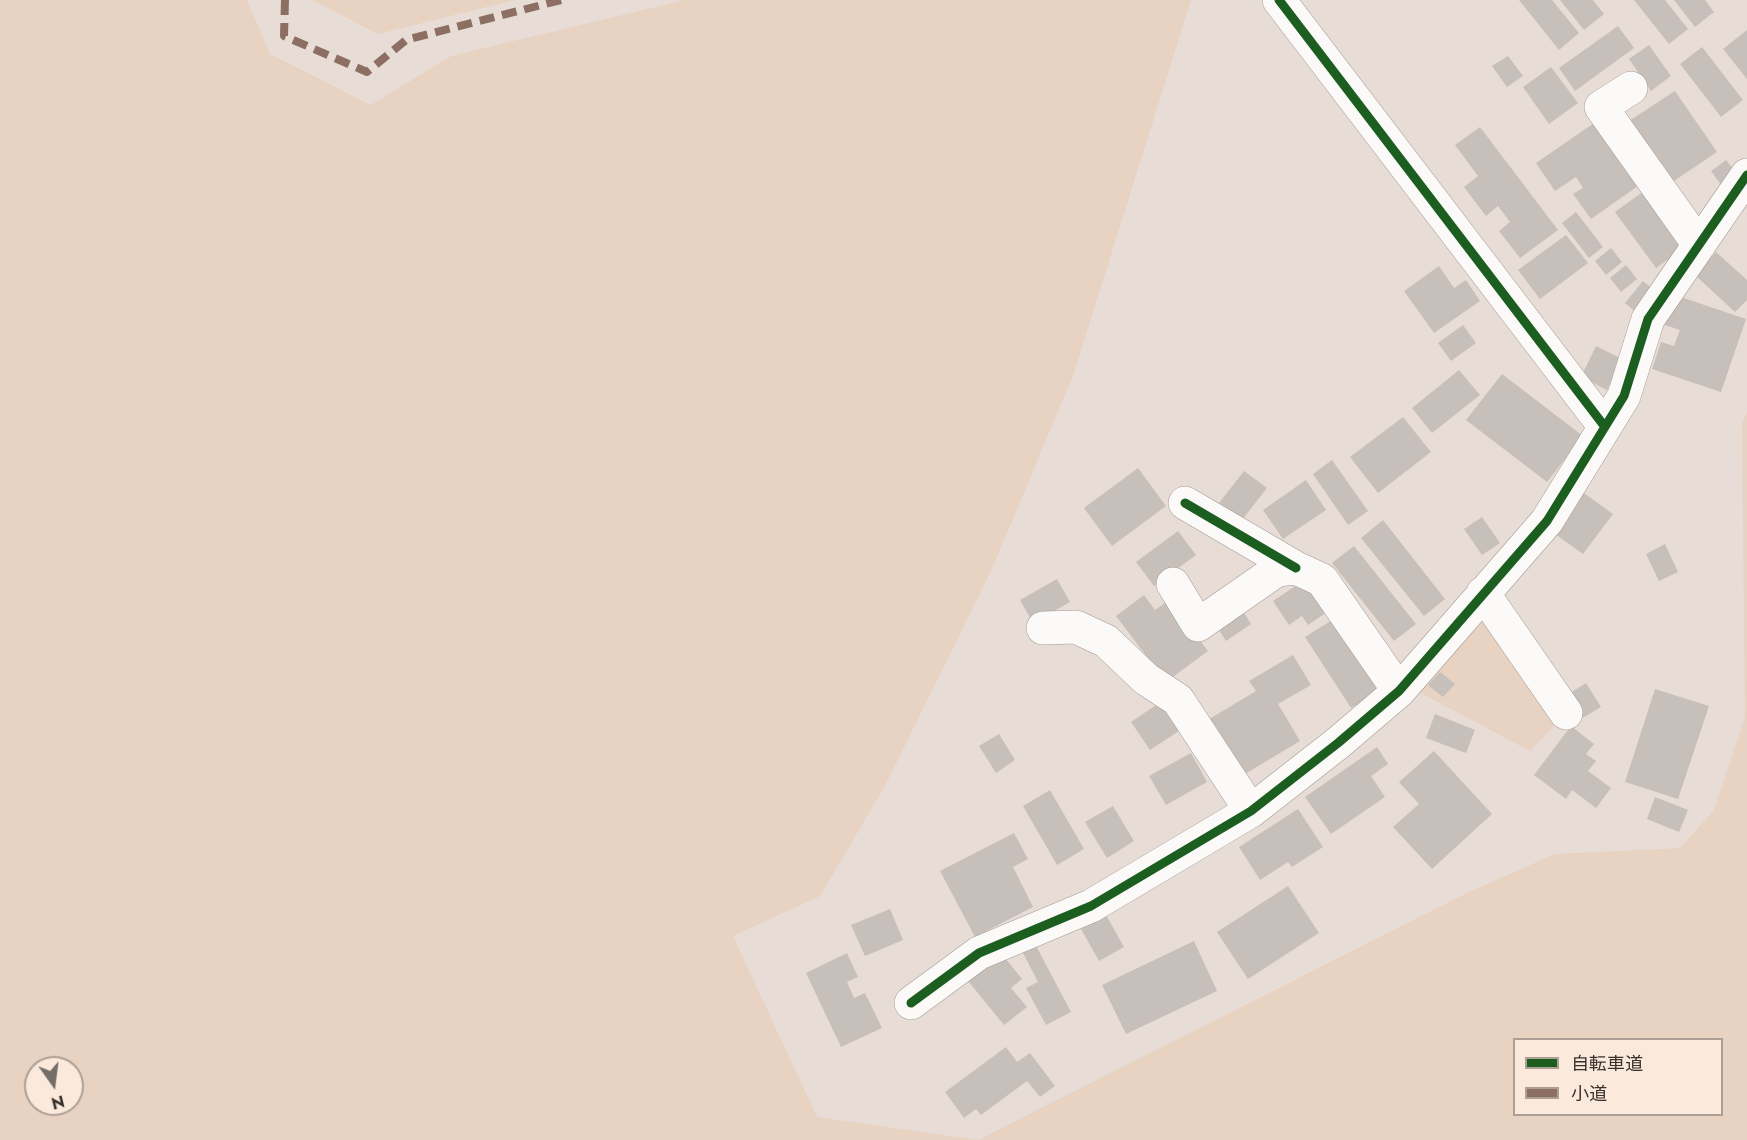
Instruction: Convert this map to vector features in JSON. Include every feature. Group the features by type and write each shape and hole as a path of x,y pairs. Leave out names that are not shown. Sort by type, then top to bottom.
{"street":[{"path":"1279,0 1605,427"},
{"path":"1631,88 1601,107 1699,245"},
{"path":"911,1004 979,953 1091,906 1251,811 1338,743 1398,691 1547,521 1624,396 1648,319 1747,175"},
{"path":"1185,503 1296,568 1322,580 1398,691"},
{"path":"1173,584 1198,625 1277,570 1296,568"},
{"path":"1483,593 1566,713"},
{"path":"1044,628 1076,627 1106,641 1146,679 1178,700 1251,811"}],"shaded area":[{"path":"0,0 247,0 270,54 371,105 451,56 685,0 1191,0 1073,376 991,571 885,786 820,896 733,936 817,1117 978,1140 0,1140"},
{"path":"312,0 515,0 378,34"},
{"path":"1747,412 1747,1140 978,1140 1469,892 1555,854 1680,848 1714,810 1745,717 1742,424"},
{"path":"1477,611 1557,723 1530,751 1417,691"}],"building":[{"path":"1519,0 1552,0 1579,33 1559,50"},
{"path":"1560,0 1593,0 1604,14 1584,30"},
{"path":"1634,0 1665,0 1688,29 1669,44"},
{"path":"1674,0 1705,0 1714,12 1695,27"},
{"path":"1618,26 1634,48 1575,91 1559,68"},
{"path":"1747,30 1747,79 1723,49"},
{"path":"1649,45 1671,76 1651,91 1629,59"},
{"path":"1702,47 1743,100 1721,117 1680,64"},
{"path":"1508,56 1523,76 1507,87 1492,66"},
{"path":"1551,67 1578,103 1549,124 1523,87"},
{"path":"1675,91 1717,152 1671,183 1629,121"},
{"path":"1594,123 1638,186 1591,219 1573,194 1583,188 1576,177 1555,191 1536,163"},
{"path":"1480,127 1558,230 1520,258 1499,231 1510,222 1498,206 1486,216 1464,187 1478,176 1455,145"},
{"path":"1726,160 1736,173 1721,185 1711,171"},
{"path":"1644,191 1685,247 1656,268 1615,212"},
{"path":"1576,212 1603,247 1589,258 1562,223"},
{"path":"1566,235 1588,263 1540,299 1518,270"},
{"path":"1611,248 1622,262 1606,275 1595,261"},
{"path":"1716,252 1747,280 1747,300 1735,312 1695,275"},
{"path":"1626,265 1637,279 1621,292 1610,278"},
{"path":"1439,266 1454,288 1466,280 1480,301 1434,333 1404,291"},
{"path":"1643,281 1654,290 1636,312 1625,303"},
{"path":"1672,294 1746,319 1721,392 1652,369 1661,342 1674,346 1680,330 1662,324"},
{"path":"1463,325 1476,343 1451,361 1438,343"},
{"path":"1596,346 1622,359 1607,390 1581,377"},
{"path":"1459,370 1480,395 1432,433 1412,408"},
{"path":"1502,374 1583,436 1547,482 1466,420"},
{"path":"1403,417 1431,452 1378,493 1350,457"},
{"path":"1332,460 1368,511 1348,525 1313,474"},
{"path":"1138,468 1166,506 1112,546 1084,508"},
{"path":"1244,471 1267,488 1242,520 1219,503"},
{"path":"1306,480 1326,510 1283,539 1263,510"},
{"path":"1581,491 1613,514 1583,554 1551,531"},
{"path":"1482,517 1500,543 1482,555 1464,529"},
{"path":"1383,520 1445,599 1424,616 1361,538"},
{"path":"1178,531 1196,555 1154,586 1136,562"},
{"path":"1665,544 1678,572 1659,581 1646,554"},
{"path":"1354,546 1416,624 1394,641 1332,563"},
{"path":"1057,579 1070,602 1033,623 1020,600"},
{"path":"1306,579 1327,612 1308,625 1302,616 1289,625 1273,601"},
{"path":"1144,595 1155,610 1169,600 1208,651 1166,682 1116,616"},
{"path":"1241,608 1251,624 1226,641 1216,625"},
{"path":"1337,617 1383,689 1351,708 1305,637"},
{"path":"1293,655 1311,685 1278,704 1300,741 1240,777 1206,721 1256,691 1249,681"},
{"path":"1440,672 1455,684 1443,697 1428,685"},
{"path":"1586,683 1601,707 1581,719 1567,695"},
{"path":"1655,689 1709,706 1678,799 1625,782"},
{"path":"1159,703 1179,731 1150,750 1131,722"},
{"path":"1435,714 1475,730 1466,753 1426,738"},
{"path":"1571,726 1594,744 1586,754 1596,761 1588,771 1611,788 1596,808 1572,790 1566,799 1534,775"},
{"path":"999,734 1015,760 996,773 979,746"},
{"path":"1377,747 1388,764 1371,776 1385,797 1331,834 1305,797"},
{"path":"1434,751 1492,814 1432,869 1393,827 1419,804 1399,782"},
{"path":"1191,753 1207,782 1166,805 1149,776"},
{"path":"1050,790 1084,849 1057,865 1023,806"},
{"path":"1655,797 1688,810 1679,832 1647,819"},
{"path":"1113,806 1134,841 1107,858 1085,822"},
{"path":"1298,809 1323,847 1292,867 1288,862 1260,880 1239,847"},
{"path":"1014,833 1028,859 1013,867 1033,907 975,937 940,871"},
{"path":"1288,886 1319,933 1248,979 1217,932"},
{"path":"890,909 903,940 865,956 851,925"},
{"path":"1106,915 1124,947 1099,961 1081,929"},
{"path":"1194,941 1217,991 1126,1034 1102,985"},
{"path":"1034,942 1071,1012 1046,1025 1026,988 1038,982 1021,949"},
{"path":"997,948 1022,979 1011,988 1027,1007 1004,1025 964,976"},
{"path":"847,953 858,977 847,982 854,998 865,993 882,1028 841,1047 806,973"},
{"path":"1006,1047 1017,1062 1030,1053 1055,1086 1040,1097 1027,1081 981,1115 976,1109 964,1118 945,1092"}],"marked path":[{"path":"285,0 284,36 367,72 406,40 561,0"}],"cycle path":[{"path":"1279,0 1605,427"},
{"path":"911,1003 979,953 1091,906 1251,811 1338,743 1399,691 1547,521 1624,396 1648,319 1747,175"},
{"path":"1185,503 1296,568"}]}
